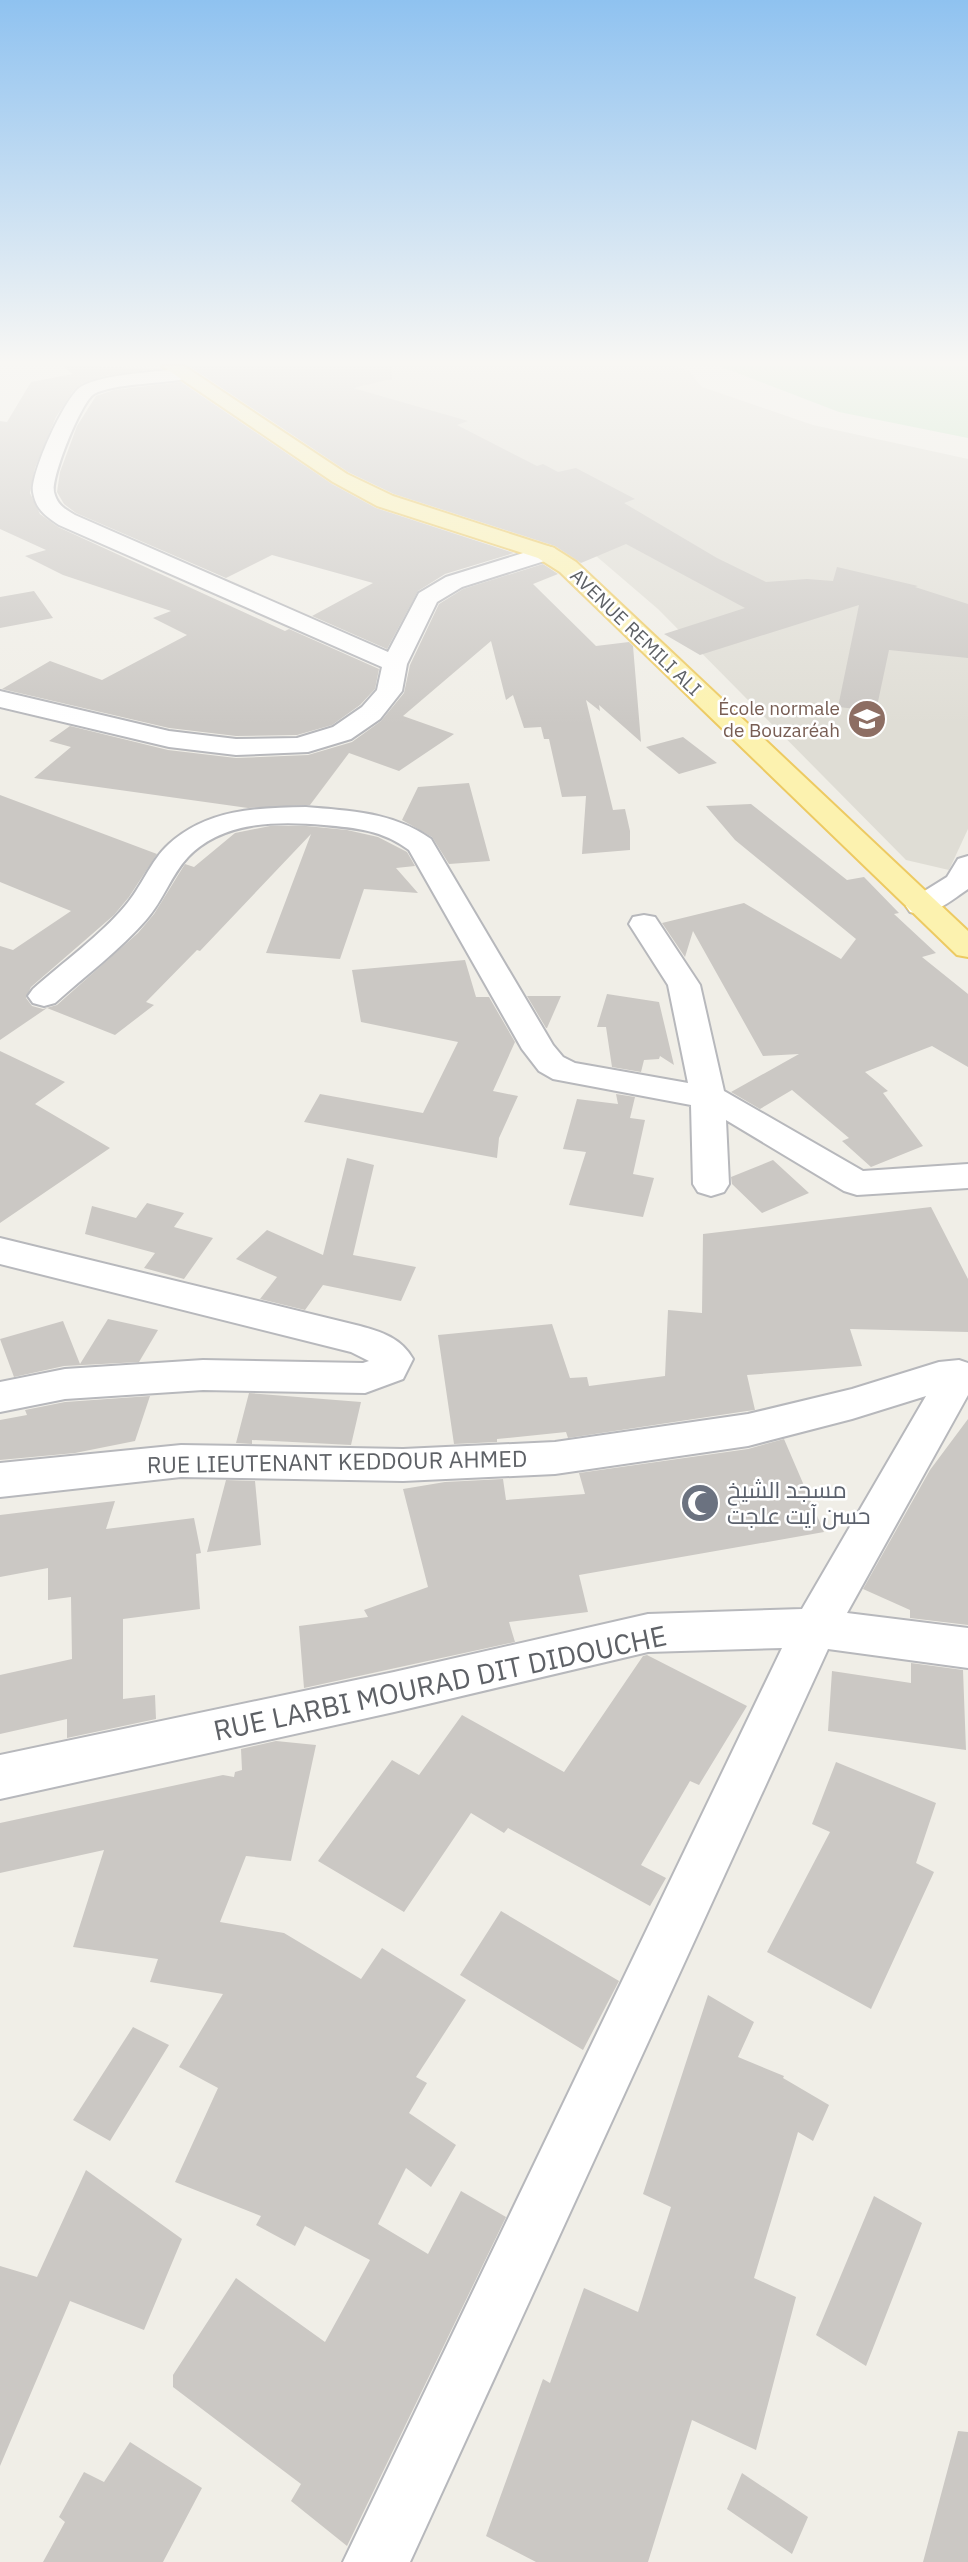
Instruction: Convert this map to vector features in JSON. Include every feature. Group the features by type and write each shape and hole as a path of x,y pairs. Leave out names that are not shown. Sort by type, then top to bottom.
{"main road":[{"name":"AVENUE REMILI ALI","path":"355,486 385,501 547,553 568,566 968,948"}],"street":[{"path":"44,486 49,508 67,520 395,664"},
{"path":"0,699 169,739 236,747 299,746 342,733 371,713 390,691 395,664 427,598 454,582 547,553"},
{"path":"44,996 136,913 178,850 212,828 231,820 258,816 306,815 373,821 403,832 421,845 539,1049 551,1064 585,1078 708,1097 858,1182 968,1176"},
{"path":"921,905 959,882 968,865"},
{"path":"644,924 684,985 708,1097 711,1184"},
{"path":"0,1237 44,1261"},
{"path":"0,1251 360,1340 379,1347 393,1359 389,1369 365,1378 202,1375 65,1384 0,1397"},
{"name":"RUE LIEUTENANT KEDDOUR AHMED","path":"0,1480 181,1461 403,1465 555,1458 748,1430 852,1404 939,1377 959,1375 815,1628"},
{"path":"376,2562 815,1628"},
{"name":"RUE LARBI MOURAD DIT DIDOUCHE","path":"0,1777 394,1692 648,1633 815,1628 968,1648"}],"shaded area":[{"name":"École normale de Bouzaréah","path":"452,486 968,486 968,829 949,870 906,860 658,609 595,555"}],"building":[{"path":"0,486 31,486 30,493 40,514 58,527 285,631 289,629 379,669 375,689 360,705 332,725 297,735 236,736 169,728 2,689 50,661 102,680 187,635 153,618 171,611 63,575 25,556 46,550 0,529"},
{"path":"58,486 335,486 376,508 514,553 445,574 418,591 387,649 312,616 373,583 272,555 226,578 76,513 64,504 57,492"},
{"path":"376,486 609,486 635,499 624,503 717,558 766,582 807,579 833,581 837,567 918,586 915,587 968,604 968,658 889,650 876,711 838,707 859,605 700,655 664,634 745,608 626,544 581,563 555,546 394,494"},
{"path":"543,564 558,574 533,584 596,646 629,642 633,646 641,742 599,705 600,711 586,700 613,810 625,809 630,831 630,850 582,854 586,796 562,797 549,739 544,739 541,727 524,728 513,695 506,700 491,641 403,716 454,734 399,771 349,753 310,805 248,808 34,778 71,747 49,741 70,726 168,750 236,758 308,755 352,742 381,721 404,693 410,665 439,604 463,589"},
{"path":"34,591 53,618 0,628 0,597"},
{"path":"683,737 717,763 679,774 646,747"},
{"path":"469,783 490,861 449,864 432,837 402,820 418,787"},
{"path":"0,795 157,854 114,915 31,987 26,998 32,1006 43,1009 57,1005 138,933 154,914 185,864 194,867 235,833 270,826 306,826 347,830 378,837 407,852 415,866 396,868 418,893 364,889 340,959 266,953 311,834 200,951 197,950 146,1002 154,1005 115,1035 47,1008 0,1040 0,946 13,950 71,911 0,882"},
{"path":"751,804 847,880 864,877 899,913 894,914 936,953 922,957 968,994 968,1067 932,1046 865,1072 888,1091 883,1093 923,1146 871,1167 842,1141 849,1138 792,1090 760,1109 731,1092 799,1054 763,1056 693,931 685,957 662,923 744,903 841,959 856,939 735,840 706,806"},
{"path":"465,960 476,997 489,997 515,1042 493,1091 518,1096 499,1138 497,1158 304,1122 320,1094 423,1113 458,1042 361,1022 352,970"},
{"path":"607,994 659,1002 674,1065 660,1056 659,1059 644,1060 641,1072 612,1067 606,1027 597,1027"},
{"path":"527,996 561,996 547,1028 546,1028"},
{"path":"0,1051 65,1082 35,1104 110,1148 0,1223"},
{"path":"616,1094 635,1097 630,1118 645,1120 633,1174 654,1178 643,1217 569,1205 586,1152 563,1149 577,1099 618,1104"},
{"path":"347,1158 374,1165 353,1255 416,1267 401,1301 323,1285 305,1310 260,1299 277,1277 236,1259 267,1230 323,1255"},
{"path":"773,1160 809,1193 762,1213 732,1184 731,1177"},
{"path":"147,1203 184,1213 174,1227 213,1238 184,1279 144,1268 155,1253 85,1234 92,1206 136,1218"},
{"path":"931,1207 968,1279 968,1332 850,1329 862,1366 747,1375 755,1410 568,1438 566,1432 497,1439 497,1442 454,1444 438,1335 552,1324 570,1378 587,1377 589,1386 665,1376 668,1310 702,1313 703,1234"},
{"path":"108,1319 158,1330 139,1362 64,1366 14,1377 0,1339 63,1321 80,1364"},
{"path":"249,1393 361,1402 351,1445 252,1440 252,1444 236,1443"},
{"path":"150,1396 135,1441 75,1453 0,1460 0,1420 27,1415 25,1410 65,1402"},
{"path":"968,1419 968,1625 910,1618 910,1610 863,1589 930,1470"},
{"path":"784,1439 824,1532 579,1575 588,1612 509,1622 515,1642 304,1688 299,1626 368,1617 364,1610 428,1587 403,1489 445,1482 503,1479 506,1500 585,1494 579,1473 748,1449"},
{"path":"226,1480 255,1481 261,1545 207,1552"},
{"path":"115,1501 106,1529 194,1518 201,1553 196,1554 200,1609 123,1619 123,1699 155,1695 156,1719 67,1738 67,1719 0,1734 0,1675 72,1659 71,1597 48,1600 48,1568 0,1577 0,1515"},
{"path":"647,1655 747,1706 699,1785 690,1781 641,1865 666,1878 650,1906 508,1828 504,1833 471,1813 404,1912 318,1861 392,1760 419,1775 462,1715 564,1772 643,1656"},
{"path":"911,1663 963,1670 966,1750 828,1731 832,1671 911,1683"},
{"path":"276,1741 316,1745 291,1861 246,1856 220,1922 284,1933 361,1979 382,1948 466,2000 416,2077 427,2083 409,2113 456,2145 431,2187 406,2168 378,2224 428,2254 461,2191 506,2217 347,2546 291,2501 301,2484 173,2387 173,2375 236,2278 325,2342 370,2260 305,2226 295,2246 256,2225 261,2216 175,2182 218,2088 179,2067 223,1994 150,1982 158,1959 73,1947 104,1850 0,1873 0,1823 223,1775 234,1777 235,1772 242,1770 241,1749"},
{"path":"836,1762 936,1803 916,1863 934,1872 871,2009 767,1952 830,1832 812,1824"},
{"path":"501,1911 619,1981 583,2050 460,1975"},
{"path":"708,1995 754,2022 738,2057 784,2076 783,2078 829,2105 813,2141 798,2132 754,2278 796,2297 756,2450 692,2420 648,2562 536,2562 486,2536 543,2379 550,2383 584,2288 638,2312 671,2207 643,2194"},
{"path":"133,2027 169,2045 110,2141 73,2120"},
{"path":"86,2170 182,2239 144,2330 70,2301 0,2466 0,2266 37,2277"},
{"path":"874,2196 922,2223 866,2366 816,2335"},
{"path":"958,2431 968,2432 968,2562 923,2562"},
{"path":"130,2442 202,2488 163,2562 43,2562 65,2522 59,2517 84,2472 104,2482"},
{"path":"742,2473 808,2517 792,2554 727,2509"}],"place":[{"name":"École normale de Bouzaréah","path":"867,719"},
{"name":"مسجد الشيخ حسن آيت علجت","path":"700,1503"}]}
